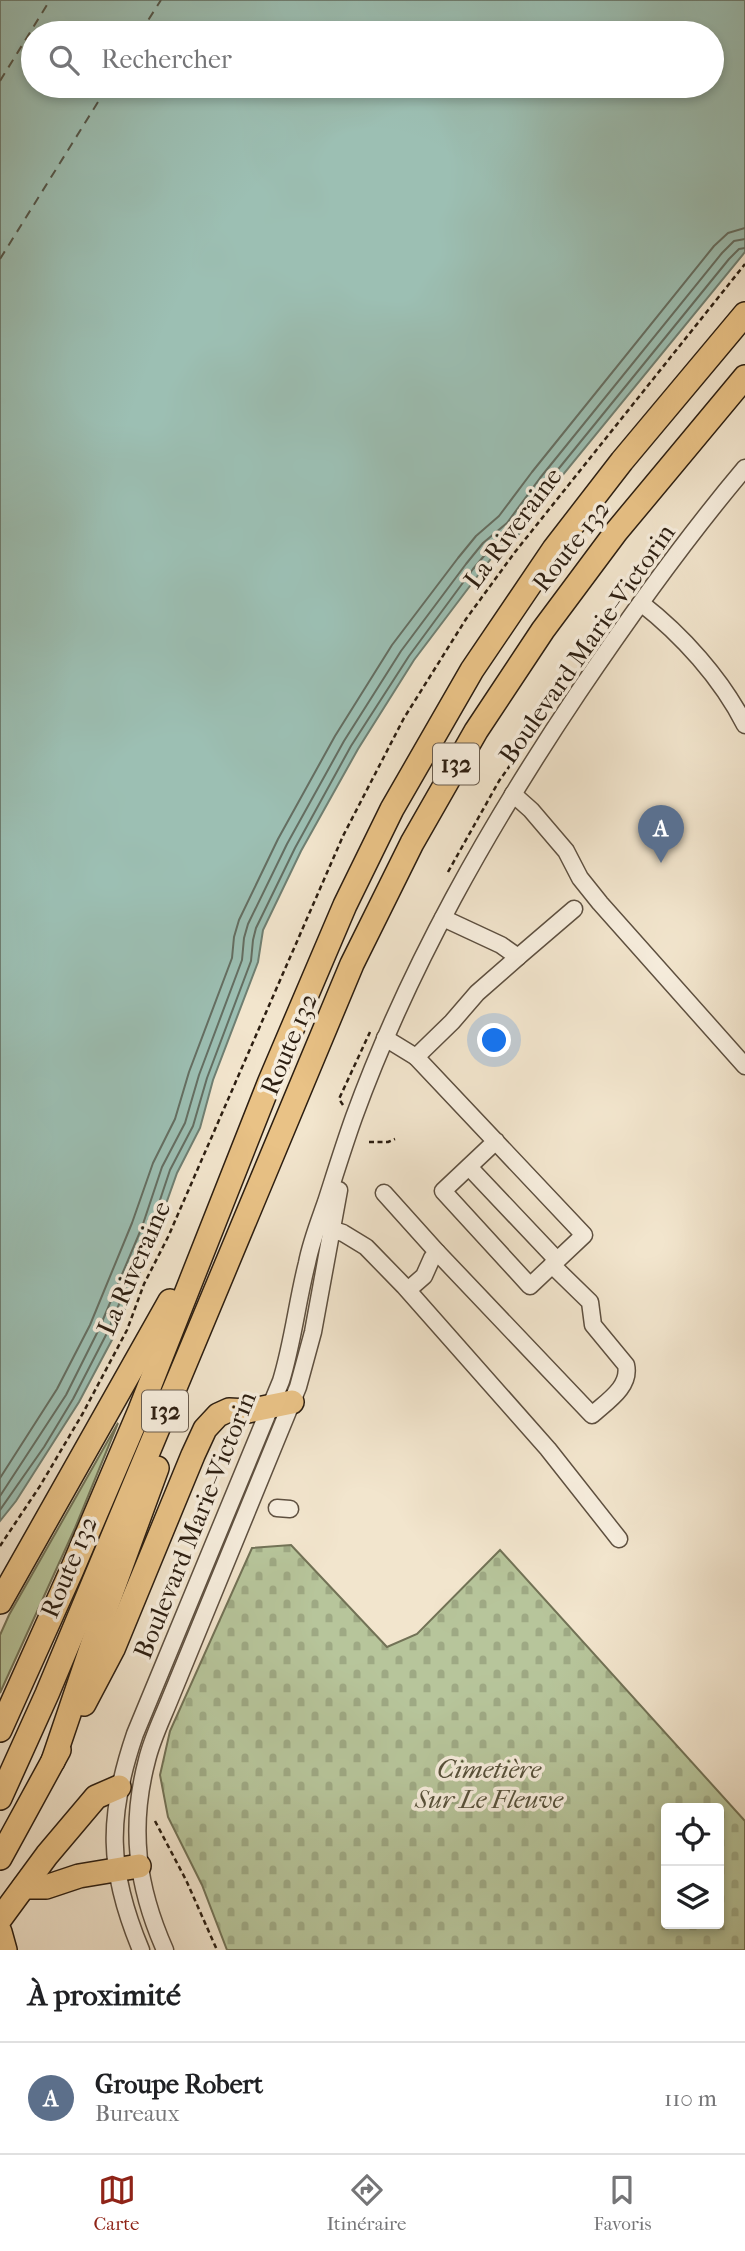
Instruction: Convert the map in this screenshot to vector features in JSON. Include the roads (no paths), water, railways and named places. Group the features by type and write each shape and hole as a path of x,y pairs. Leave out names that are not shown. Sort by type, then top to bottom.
{"highway":[{"name":"Route 132","path":"0,1730 111,1481 270,1081 377,837 432,736 496,631 554,549 629,453 745,314"},
{"name":"Route 132","path":"0,1798 371,924 436,798 520,663 592,563 745,377"},
{"path":"53,1762 94,1640 253,1202"},
{"path":"0,1602 205,1241"},
{"path":"0,1858 113,1649 205,1429 213,1419 229,1410 274,1406"},
{"path":"0,1919 47,1855 96,1797 119,1787"},
{"path":"24,1887 46,1887 79,1875 139,1866"},
{"path":"0,1932 5,1950"}],"street":[{"name":"Boulevard Marie-Victorin","path":"141,1950 124,1904 116,1869 114,1831 119,1787 135,1734 238,1484 274,1406 313,1332 325,1228 353,1119 385,1038 443,918 513,794 641,603 745,468"},
{"path":"641,603 683,642 734,705 745,725"},
{"path":"513,794 566,851 580,878 600,903 745,1066"},
{"path":"416,1057 477,993 574,909"},
{"path":"443,918 501,945 518,957"},
{"path":"385,1038 416,1057 496,1141 584,1235 530,1286 443,1191 496,1141"},
{"path":"384,1194 592,1415 623,1385 628,1373 626,1365 593,1325 590,1302 469,1167"},
{"name":"Boulevard Marie-Victorin","path":"165,1950 146,1902 139,1866 139,1806 148,1758 256,1492 274,1406 288,1358 307,1261 325,1228"},
{"path":"325,1228 343,1233 366,1247 408,1290 548,1449 620,1539"},
{"path":"408,1290 424,1276 432,1258 438,1252"},
{"path":"274,1406 281,1381"},
{"path":"238,1484 256,1492"},
{"path":"227,1511 244,1520"}],"water":[{"path":"0,0 745,0 745,252 552,488 519,534 494,555 479,574 414,660 358,749 301,851 263,930 258,962 213,1080 200,1128 177,1173 114,1336 79,1402 16,1501 0,1521"}],"place":[{"name":"Groupe Robert","path":"661,863"}],"park label":[{"name":"Cimetière Sur Le Fleuve","path":"489,1784"}]}
